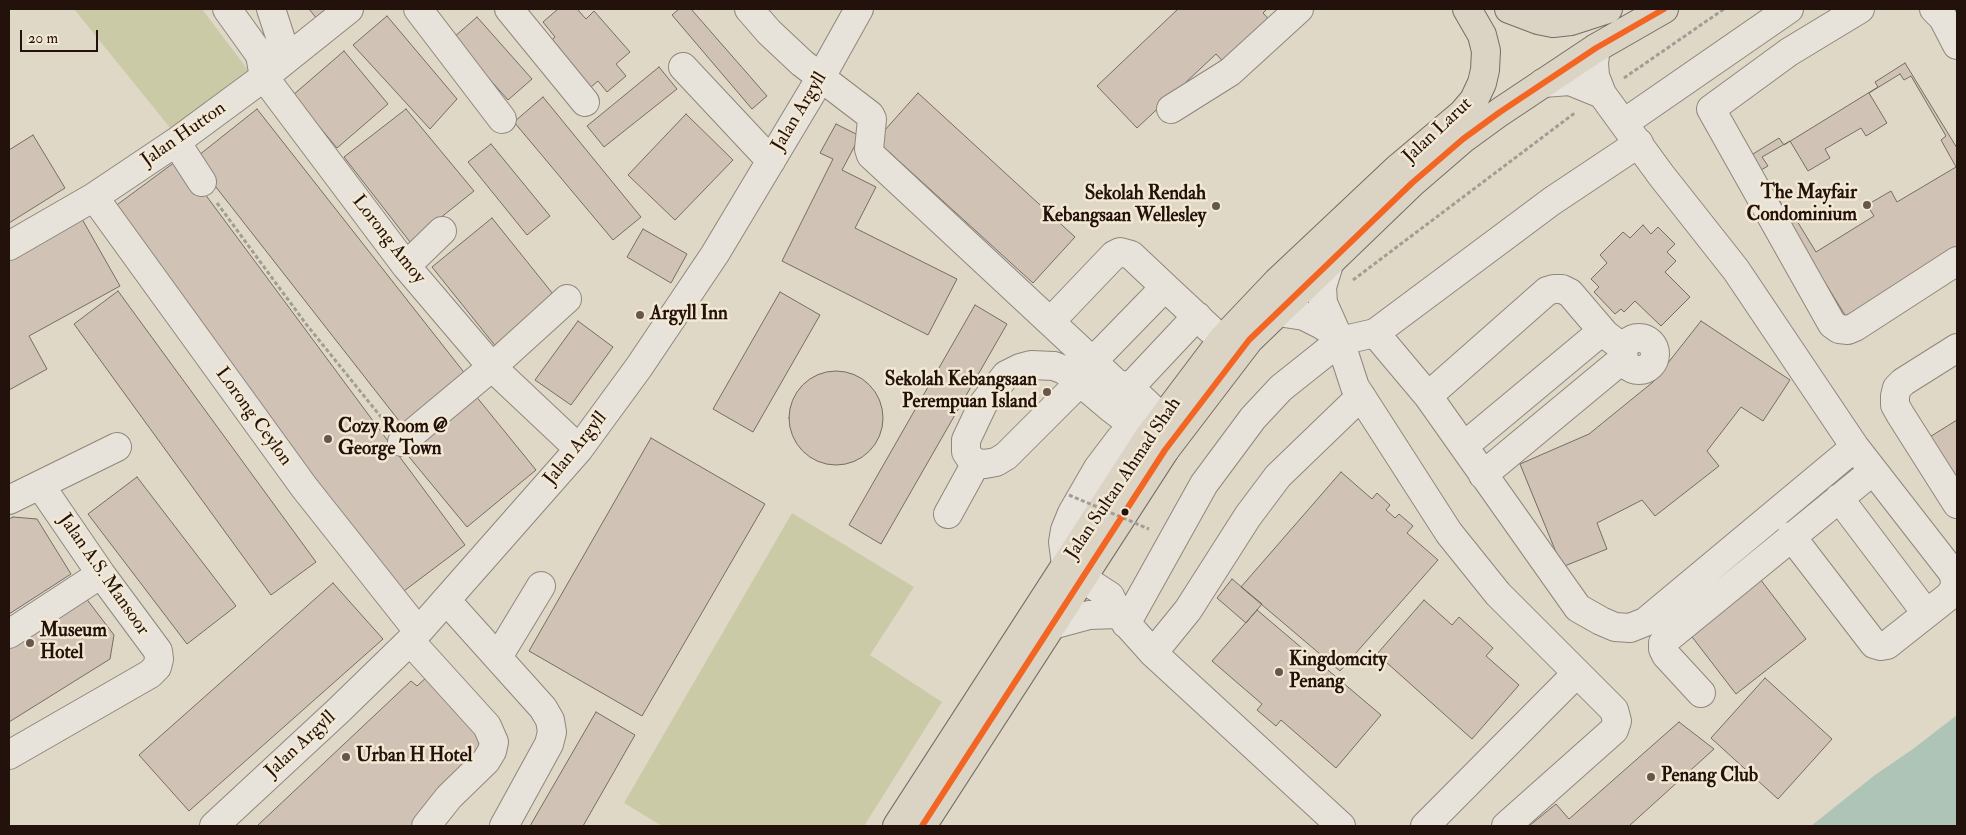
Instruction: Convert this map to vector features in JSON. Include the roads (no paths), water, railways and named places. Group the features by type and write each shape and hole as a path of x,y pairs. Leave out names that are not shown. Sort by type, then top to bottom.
{"main road":[{"name":"Jalan Larut","path":"1397,169 1462,114 1474,100 1482,83 1486,51 1482,35 1467,9"},
{"path":"1509,9 1538,20 1553,22 1570,21 1608,9"},
{"name":"Jalan Sultan Ahmad Shah","path":"1152,433 1412,183 1463,139 1596,48 1664,9"},
{"name":"Jalan Sultan Ahmad Shah","path":"897,826 1074,572 1152,433 1222,340 1277,282 1397,169"},
{"name":"Jalan Sultan Ahmad Shah","path":"922,826 1052,625 1074,572"}],"street":[{"name":"Lorong Amoy","path":"227,9 260,55 264,77 406,266 492,367 579,449"},
{"path":"271,9 286,58"},
{"name":"Jalan Hutton","path":"9,246 94,198 176,142 264,77 349,9"},
{"path":"418,9 502,119"},
{"path":"509,9 585,102"},
{"path":"749,9 769,32 802,63 870,115 872,120 869,149 871,155 1051,321 1087,372 1152,433"},
{"name":"Jalan Argyll","path":"214,826 338,711 414,636 579,449 639,367 715,254 821,77 859,9"},
{"path":"1171,109 1230,72 1300,9"},
{"path":"1122,619 1204,484 1253,418 1281,388 1338,338 1375,333 1552,201 1631,133 1687,79 1789,9"},
{"path":"1711,109 1789,52 1860,9"},
{"path":"1934,9 1943,18 1957,45"},
{"path":"1596,48 1595,76 1602,94 1661,175 1736,270 1855,447 1953,574 1955,581 1954,589 1949,596 1887,645 1874,644 1791,536"},
{"path":"683,67 771,161"},
{"path":"1687,79 1711,109 1832,324 1839,329 1848,330 1855,327 1957,261"},
{"path":"1543,83 1570,81 1602,94"},
{"path":"176,142 202,182"},
{"name":"Lorong Ceylon","path":"94,198 414,636 487,726 494,742 492,751 486,761 449,797 426,826"},
{"path":"406,266 442,231"},
{"path":"1051,321 1114,255 1120,252 1131,255 1222,340"},
{"path":"1330,261 1322,287 1323,303 1338,338 1355,387 1450,533 1498,594 1614,710 1617,721 1614,730 1506,826"},
{"path":"1165,288 1087,372 1006,456 996,462 976,463 970,458 966,452 966,440 982,404 1006,375 1020,368 1042,364 1064,370 1087,372 1117,384 1128,386 1134,383 1197,316"},
{"path":"1428,396 1547,291 1554,289 1562,289 1570,293 1602,331 1625,352 1484,474"},
{"path":"402,442 492,367 567,299"},
{"path":"1278,312 1304,316 1320,324 1338,338"},
{"path":"1464,446 1602,331"},
{"path":"1375,333 1428,396 1578,608 1601,622 1615,627 1630,628 1645,622 1659,612 1855,447"},
{"path":"1957,348 1902,382 1894,396 1895,405 1900,414 1957,504"},
{"path":"1128,386 1152,433"},
{"path":"1153,653 1188,610 1248,516 1278,476 1361,396"},
{"path":"1152,433 1120,439 1098,468 1072,513 1065,530 1063,542 1074,572 1110,596 1122,619 1153,653 1341,826"},
{"path":"9,500 117,447"},
{"path":"948,514 976,463"},
{"path":"1701,693 1666,655 1663,649 1667,639 1873,471"},
{"name":"Jalan A.S. Mansoor","path":"9,756 153,670 159,660 158,652 101,574 40,485"},
{"path":"1839,498 1926,613"},
{"path":"9,634 101,574"},
{"path":"498,657 541,586"},
{"path":"446,600 543,708 550,720 552,732 543,756 504,826"},
{"path":"1052,625 1089,615 1122,619"},
{"path":"1425,826 1577,672"}],"place":[{"name":"The Mayfair Condominium","path":"1867,205"},
{"name":"Sekolah Rendah Kebangsaan Wellesley","path":"1216,206"},
{"name":"Argyll Inn","path":"640,315"},
{"name":"Sekolah Kebangsaan Perempuan Island","path":"1047,392"},
{"name":"Cozy Room @ George Town","path":"328,439"},
{"name":"Museum Hotel","path":"30,643"},
{"name":"Kingdomcity Penang","path":"1279,672"},
{"name":"Urban H Hotel","path":"346,757"},
{"name":"Penang Club","path":"1651,777"}]}
